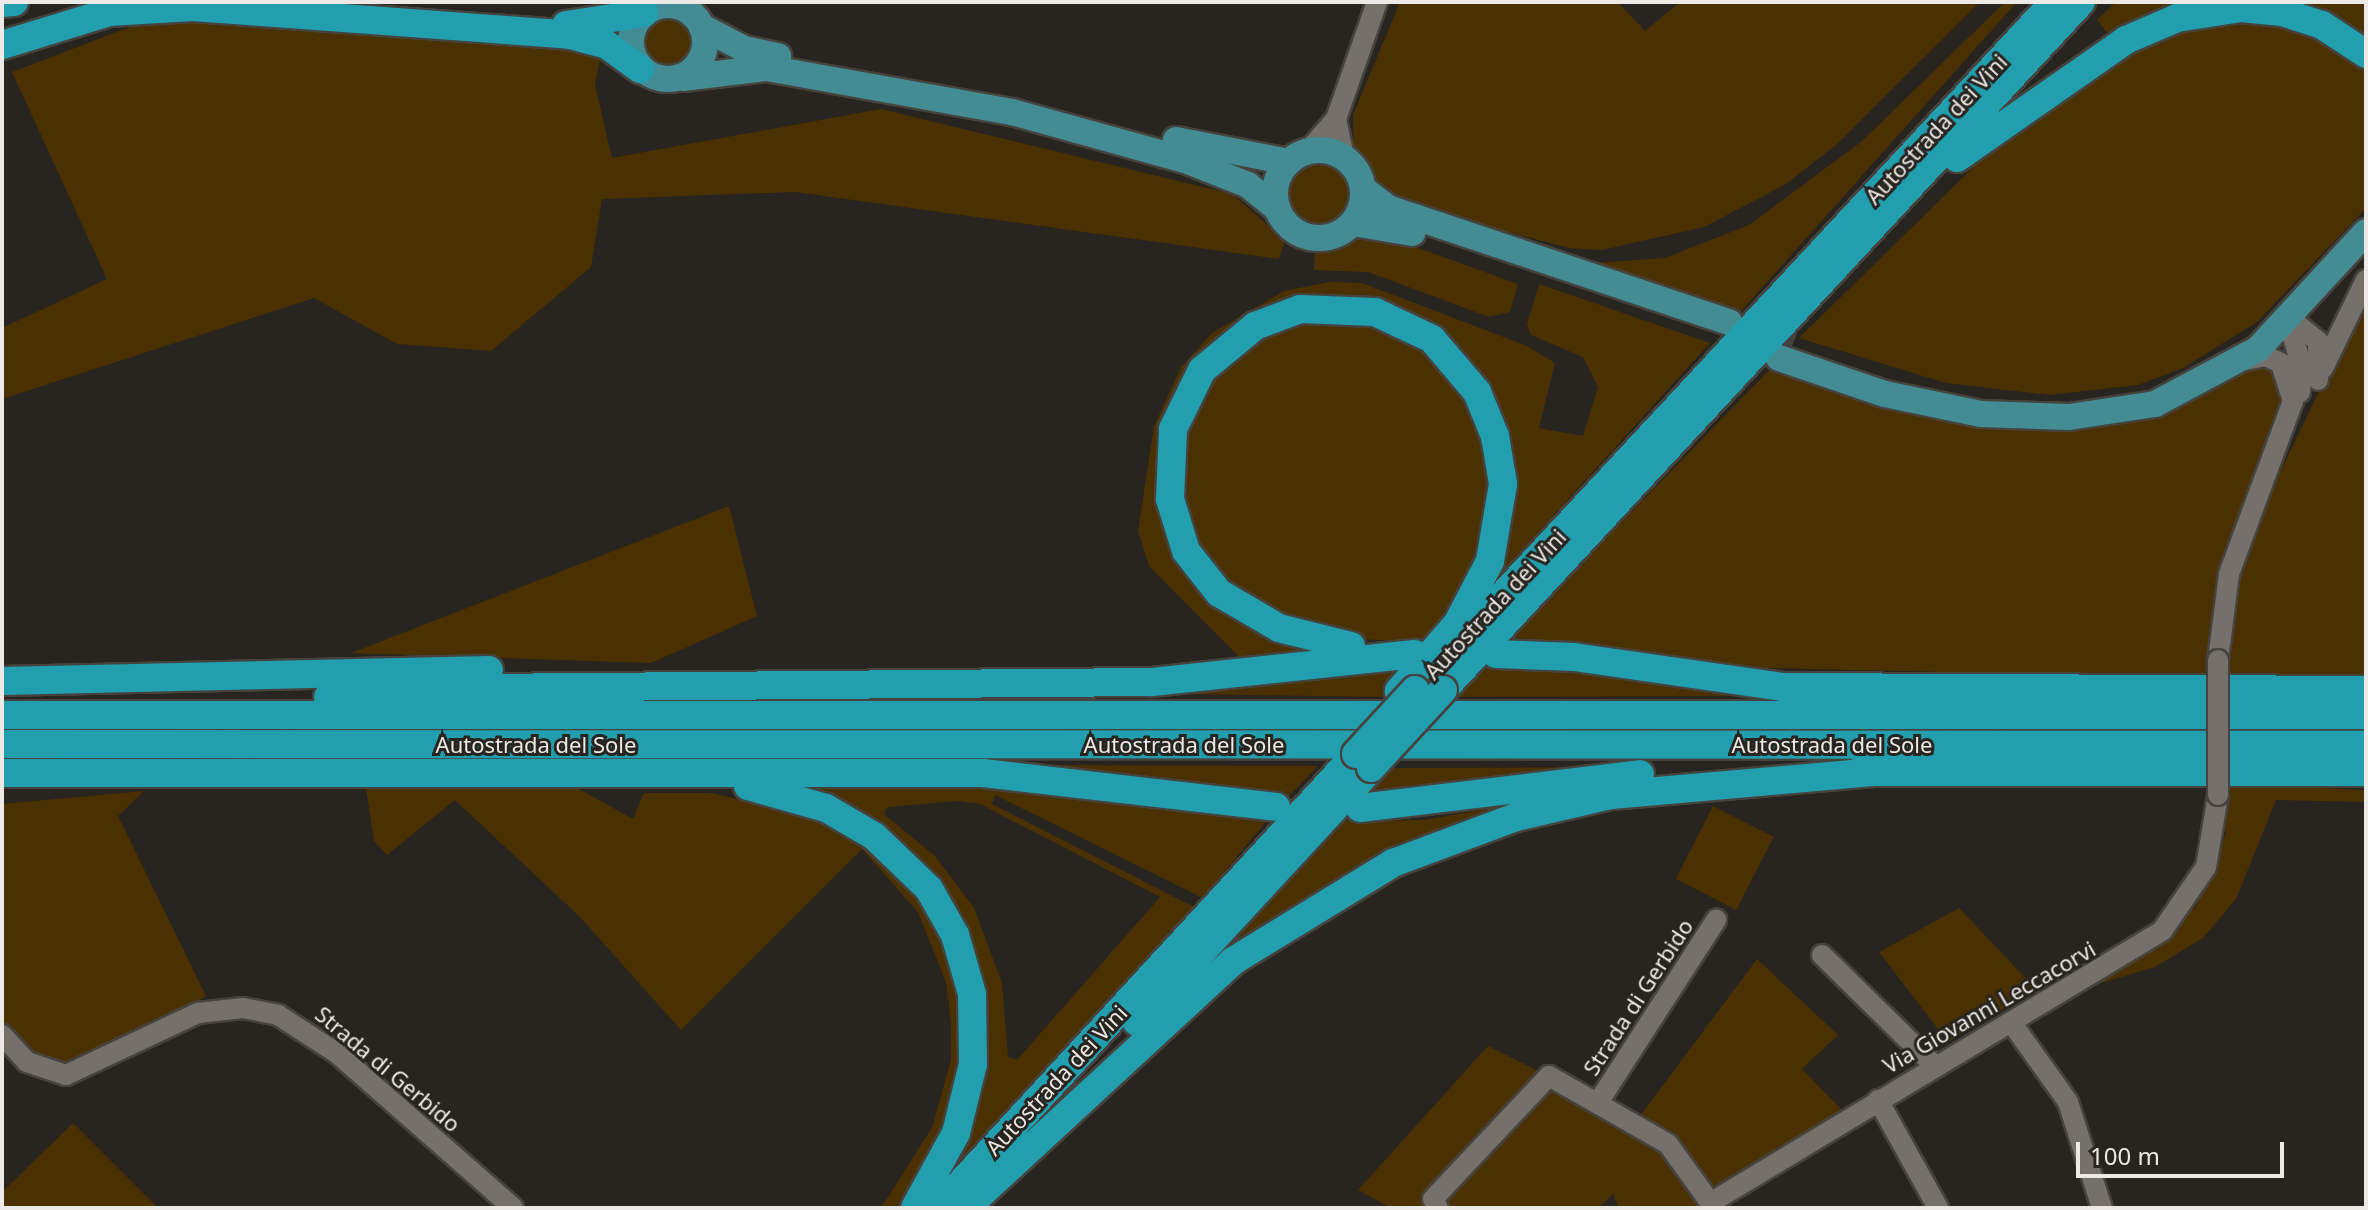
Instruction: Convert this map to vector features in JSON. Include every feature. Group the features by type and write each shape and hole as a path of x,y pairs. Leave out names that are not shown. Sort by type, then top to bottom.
{"highway":[{"path":"2,3 14,2"},
{"path":"268,2 572,25 649,9"},
{"name":"Autostrada dei Vini","path":"1407,690 2054,2"},
{"name":"Autostrada dei Vini","path":"938,1208 1356,764 1443,690 2081,2"},
{"path":"2,45 109,12 193,7 570,35 607,45 640,69"},
{"path":"1732,379 1967,148 2126,40 2198,12 2262,9 2322,25 2366,54"},
{"path":"136,715 453,688 1152,682 1417,651 1343,646 1279,628 1219,593 1186,551 1170,499 1173,429 1202,370 1255,326 1300,309 1375,312 1432,339 1487,411 1503,484 1490,561 1457,624 1356,764"},
{"path":"1496,654 1574,657 1782,687 2315,690 2366,687"},
{"path":"2,681 447,669 793,684"},
{"name":"Autostrada del Sole","path":"2,715 2366,715"},
{"name":"Autostrada del Sole","path":"2,744 2366,745"},
{"name":"Autostrada dei Vini","path":"968,1205 1356,764"},
{"path":"968,1205 1233,961 1393,863 1516,817 1611,795 1876,772"},
{"path":"1360,808 1613,776 1876,772 2366,772"},
{"path":"2,773 983,773 1276,807"},
{"path":"2,788 127,775"},
{"path":"596,775 706,781 804,800 874,836 929,889 963,956 973,1064 956,1133 915,1208"}],"main road":[{"path":"671,5 697,16 744,49 1043,104 1251,159 1344,158 1363,189 1388,208 1722,328 1387,224 1353,223 1313,238 1295,231 1278,209 1248,185 1185,160 1012,112 767,68 668,81 640,69 631,34 649,9 671,5"},
{"path":"683,78 703,56 697,16"},
{"path":"1278,209 1276,183 1298,157"},
{"path":"1353,223 1363,189"},
{"path":"2287,316 2171,381 2076,401 1953,394 1785,352 1913,402 2042,418 2155,404 2240,362 2287,316 2366,232"}],"street":[{"path":"1298,157 1336,119 1377,2"},
{"path":"1336,119 1344,158"},
{"path":"2283,435 2318,380 2366,280"},
{"path":"2287,316 2318,341 2318,380"},
{"path":"2283,435 2302,379 2287,316"},
{"path":"2240,362 2266,356 2286,368 2294,392 2283,435"},
{"name":"Via Giovanni Leccacorvi","path":"1712,1205 2175,919 2206,867 2218,795 2218,660 2229,574 2283,435"},
{"name":"Strada di Gerbido","path":"1599,1101 1716,920"},
{"path":"1822,955 1935,1066"},
{"name":"Strada di Gerbido","path":"2,1035 27,1062 66,1075 198,1013 243,1008 278,1015 338,1054 513,1208"},
{"path":"2011,1022 2068,1102 2102,1208"},
{"name":"Strada di Gerbido","path":"1438,1208 1433,1199 1549,1076 1599,1101 1668,1144 1712,1205"},
{"path":"1878,1100 1938,1208"}],"shaded area":[{"path":"1400,2 1618,2 1645,31 1680,2 1980,2 1837,144 1786,184 1704,227 1602,250 1569,248 1414,207 1374,184 1354,151 1353,115"},
{"path":"2005,2 2017,2 1734,319 1582,264 1665,258 1749,225 1861,142"},
{"path":"2116,2 2225,2 2114,41 2097,20"},
{"path":"2260,2 2366,2 2366,44"},
{"path":"669,12 689,21 698,41 689,61 669,70 649,61 640,41 649,21"},
{"path":"156,17 558,46 600,57 595,85 612,158 881,109 1232,194 1285,240 1279,259 795,192 602,199 591,267 491,351 397,344 314,298 2,399 2,328 107,279 12,72"},
{"path":"2228,19 2323,36 2366,72 2366,208 2257,322 2183,368 2138,385 2049,395 1946,383 1799,338 1990,151 2143,41"},
{"path":"1320,165 1332,167 1342,174 1349,184 1349,208 1342,218 1332,225 1320,227 1308,225 1298,218 1291,208 1289,196 1291,184 1298,174 1308,167"},
{"path":"1374,232 1518,284 1510,312 1489,317 1368,272 1314,270 1315,250 1334,238"},
{"path":"1329,282 1362,283 1527,346 1555,363 1539,428 1583,436 1598,387 1583,357 1531,335 1527,324 1539,284 1710,343 1502,572 1509,478 1432,329 1285,308 1170,416 1186,562 1312,653 1241,659 1149,566 1138,531 1154,426 1181,367 1212,333 1284,291"},
{"path":"2366,293 2366,676 2227,677 2229,622 2252,531"},
{"path":"1310,317 1400,329 1454,373 1494,462 1473,581 1427,642 1337,638 1232,594 1184,529 1178,445 1200,391 1236,350"},
{"path":"2252,362 2272,365 2289,393 2221,566 2205,678 1766,668 1510,637 1772,367 2065,425"},
{"path":"729,506 757,616 651,663 351,653"},
{"path":"1488,661 1549,664 1745,696 1455,697"},
{"path":"1410,665 1382,697 1177,694 1232,685"},
{"path":"1022,765 1318,766 1286,799"},
{"path":"1611,767 1363,800 1391,768"},
{"path":"2228,784 2366,790 2366,802 2276,800 2236,899 2203,938 2155,967 2084,988 2159,943 2196,906 2225,836"},
{"path":"797,786 1015,789 1269,818 1203,898 995,795 992,804 1194,907 947,1177 975,1090 954,917","holes":["957,801 980,804 1160,897 1017,1060 1008,1057 1002,983 974,908 935,856 884,814 887,807"]},
{"path":"366,788 577,788 633,819 644,793 711,793 832,821 912,881 944,932 967,1023 955,1112 902,1208 881,1208 932,1128 951,1060 951,1024 946,982 918,912 862,849 681,1030 580,917 455,800 387,855 374,841"},
{"path":"144,791 118,816 206,996 66,1075 2,1036 2,804"},
{"path":"1526,802 1395,848 1221,951 1340,821 1424,820"},
{"path":"1713,806 1774,837 1736,910 1676,879"},
{"path":"1959,908 2036,989 1948,1042 1879,952"},
{"path":"1757,959 1838,1035 1802,1069 1849,1117 1702,1208 1619,1208 1613,1194 1598,1208 1391,1208 1358,1190 1488,1046 1637,1120"},
{"path":"73,1123 158,1208 2,1208 2,1192"}],"tunnel":[{"path":"1750,330 1792,346"}]}
